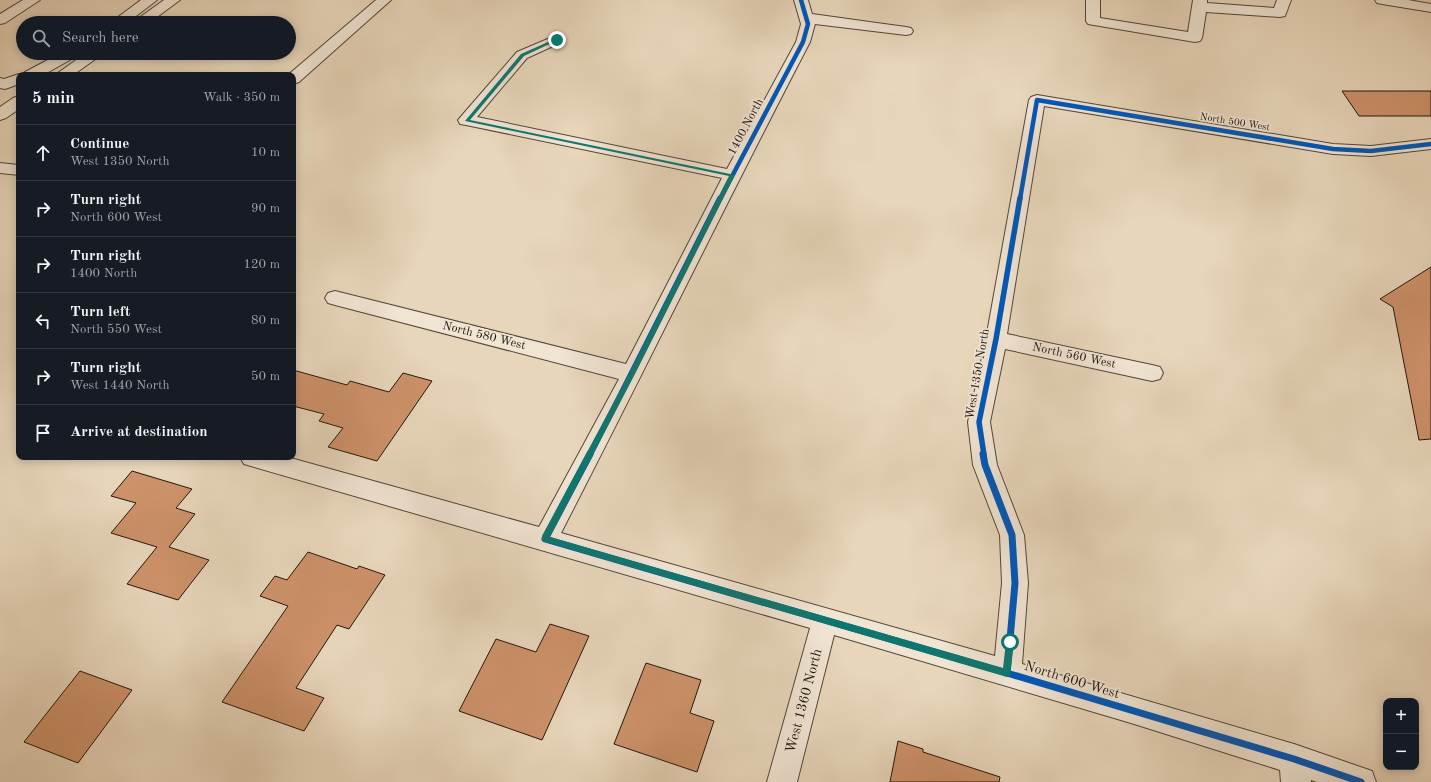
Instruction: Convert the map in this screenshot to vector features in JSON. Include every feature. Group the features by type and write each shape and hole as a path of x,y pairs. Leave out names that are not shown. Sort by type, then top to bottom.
{"street":[{"path":"0,20 33,0"},
{"path":"127,16 150,0"},
{"path":"149,16 173,0"},
{"path":"296,76 384,0"},
{"path":"1093,0 1093,21 1195,38 1200,3 1280,13 1284,0"},
{"path":"1382,0 1431,8"},
{"path":"804,9 906,31"},
{"name":"1400 North","path":"545,539 632,374 732,175 803,42 808,24 804,9"},
{"path":"557,40 522,55 466,120 732,175"},
{"path":"37,72 59,60"},
{"path":"68,72 86,60"},
{"path":"0,83 6,84 16,80"},
{"name":"North 500 West","path":"1037,100 1333,149 1371,151 1431,144"},
{"name":"West 1350 North","path":"1007,673 1015,583 1012,535 985,465 979,422 996,339 1037,100"},
{"path":"0,115 16,103"},
{"path":"0,168 16,170"},
{"name":"North 580 West","path":"335,298 632,374"},
{"name":"North 560 West","path":"996,339 1152,373"},
{"name":"North 600 West","path":"263,460 545,539 1007,673 1295,770 1361,782"},
{"name":"West 1360 North","path":"782,782 825,620"}],"building":[{"path":"1342,91 1431,91 1431,116 1359,116"},
{"path":"1431,267 1431,439 1419,440 1393,307 1380,299"},
{"path":"296,371 347,385 350,381 389,392 403,373 432,381 377,461 328,447 343,428 319,421 324,414 296,407"},
{"path":"132,471 192,489 176,508 195,514 169,547 209,560 178,600 127,584 157,547 111,533 136,503 111,496"},
{"path":"308,552 357,569 359,566 385,575 349,629 337,625 296,688 324,698 304,731 222,702 288,606 260,596 275,576 287,580"},
{"path":"550,624 589,636 542,740 459,711 496,639 536,652"},
{"path":"646,663 701,680 690,713 714,721 697,772 614,744"},
{"path":"80,671 132,690 78,763 24,742"},
{"path":"898,741 923,749 923,752 1000,777 999,782 890,782"}],"cycle path":[{"path":"801,0 808,24 803,42 732,175 632,374 545,539 1007,673 1294,759 1361,782"},
{"path":"1007,673 1015,583 1012,535 985,465 979,422 996,339 1037,100 1333,149 1371,151 1431,144"}],"route":[{"path":"557,40 522,55 466,120 732,175 632,374 545,539 1007,673 1010,642"}]}
